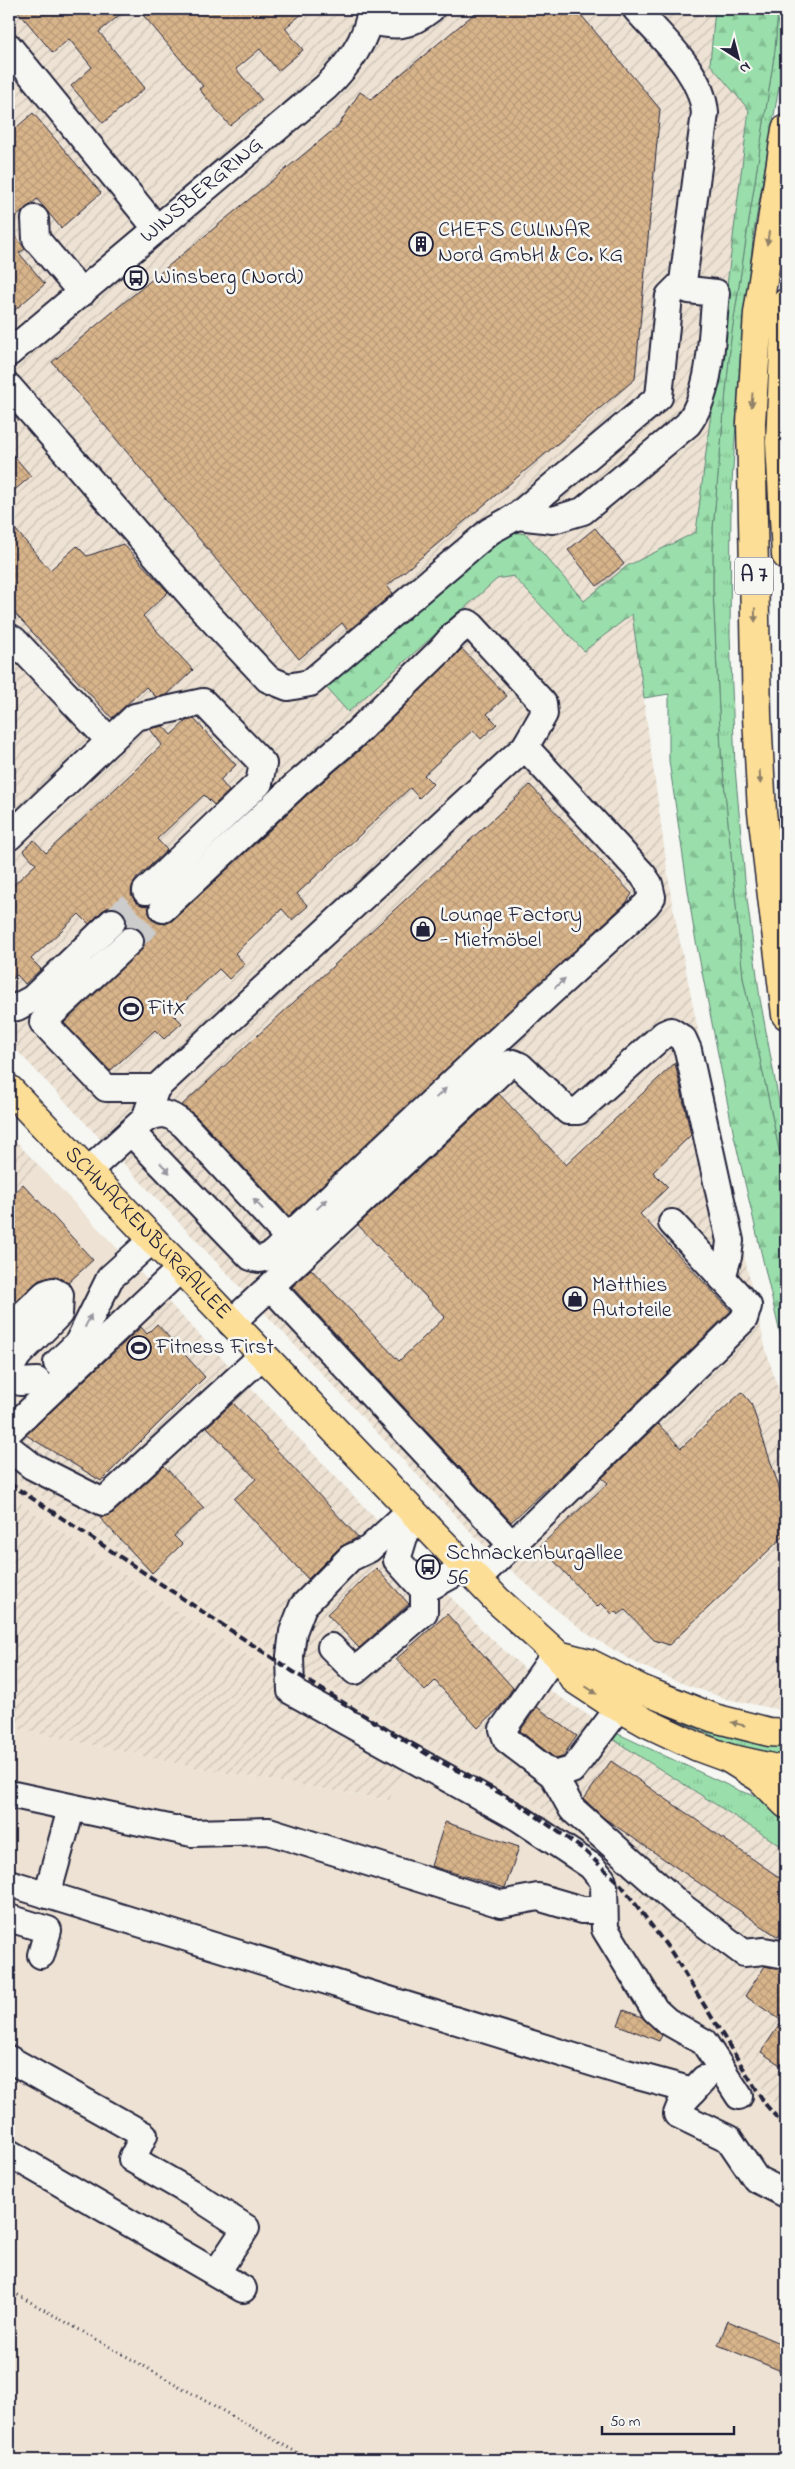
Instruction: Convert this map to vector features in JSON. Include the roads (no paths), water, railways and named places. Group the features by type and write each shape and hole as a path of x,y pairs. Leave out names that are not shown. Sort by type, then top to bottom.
{"main road":[{"name":"A 7","path":"786,129 758,313 751,423 757,716 762,802 786,1015"},
{"name":"A 7","path":"786,303 780,442 786,555"},
{"name":"SCHNACKENBURGALLEE","path":"9,1089 471,1573 524,1626 557,1654 574,1680 619,1708 698,1747 728,1758 786,1771"},
{"name":"SCHNACKENBURGALLEE","path":"557,1654 589,1663 643,1690 714,1718 769,1732 786,1733"},
{"path":"728,1758 760,1778 786,1804"}],"street":[{"path":"370,15 395,26 415,21 431,9"},
{"path":"9,388 207,614 268,679 281,686 296,687 310,683 490,532 517,516 659,397 669,296 683,282 705,113 704,101 693,76 636,9"},
{"name":"WINSBERGRING","path":"12,345 82,292 326,88 354,54 370,15"},
{"path":"9,47 156,229"},
{"path":"35,219 36,239 82,292"},
{"path":"517,516 553,520 582,510 688,424 696,412 705,387 716,293 690,290 683,282"},
{"path":"138,1125 156,1088 525,747 544,714 543,703 468,623 352,737 296,785 164,909"},
{"path":"9,637 110,741"},
{"path":"9,837 135,717 203,702 263,764 259,783 146,890"},
{"path":"138,1125 251,1257 259,1261 264,1260 474,1062 646,905 652,897 649,884 525,747"},
{"path":"9,1008 17,1007 32,998 112,922"},
{"path":"130,941 43,1022 106,1088 156,1088"},
{"path":"231,1323 509,1064 520,1066 572,1113 578,1111 664,1034 671,1031 683,1039 688,1050 730,1241 722,1278"},
{"path":"88,1171 138,1125 158,1113 167,1113 176,1118 267,1214 287,1238"},
{"path":"424,1590 471,1573 512,1545 744,1319 748,1306 672,1223"},
{"path":"9,1408 78,1343 110,1278 152,1240"},
{"path":"9,1431 180,1269"},
{"path":"271,1287 512,1545"},
{"path":"9,1328 45,1294 53,1291 60,1295 59,1314 14,1360 11,1367 13,1375 20,1382 37,1381"},
{"path":"9,1448 32,1466 104,1502 263,1355"},
{"path":"331,1647 355,1671 424,1612 424,1590 397,1560 413,1512"},
{"path":"413,1512 369,1549 350,1558 304,1606 293,1632 290,1656 291,1691 519,1818 591,1866 602,1879 604,1886 605,1929 655,2010 667,2021 704,2042 740,2096"},
{"path":"557,1654 503,1729 507,1740 554,1775 572,1808 681,1906 744,1953 764,1951 786,1955"},
{"path":"554,1775 572,1770 619,1708"},
{"path":"9,1794 71,1809 192,1833 269,1831 501,1904 538,1897 582,1910 604,1910"},
{"path":"47,1895 71,1809"},
{"path":"9,1883 623,2072 693,2091"},
{"path":"9,1918 48,1930 41,1955"},
{"path":"9,2059 144,2135 132,2159 196,2195 246,2228 217,2272"},
{"path":"718,2064 681,2104 677,2114 730,2139 756,2179 786,2194"},
{"path":"9,2153 217,2272 243,2289"}],"tunnel":[{"path":"112,922 146,891"},
{"path":"130,941 163,909"}],"railway":[{"path":"9,1483 292,1671 430,1756 515,1801 584,1850 622,1886 672,1953 766,2105 786,2128"}],"place":[{"name":"CHEFS CULINAR Nord GmbH & Co. KG","path":"421,244"},
{"name":"Winsberg (Nord)","path":"136,278"},
{"name":"Lounge Factory - Mietmöbel","path":"423,929"},
{"name":"FitX","path":"131,1009"},
{"name":"Matthies Autoteile","path":"575,1299"},
{"name":"Fitness First","path":"139,1348"},
{"name":"Schnackenburgallee 56","path":"428,1567"}]}
